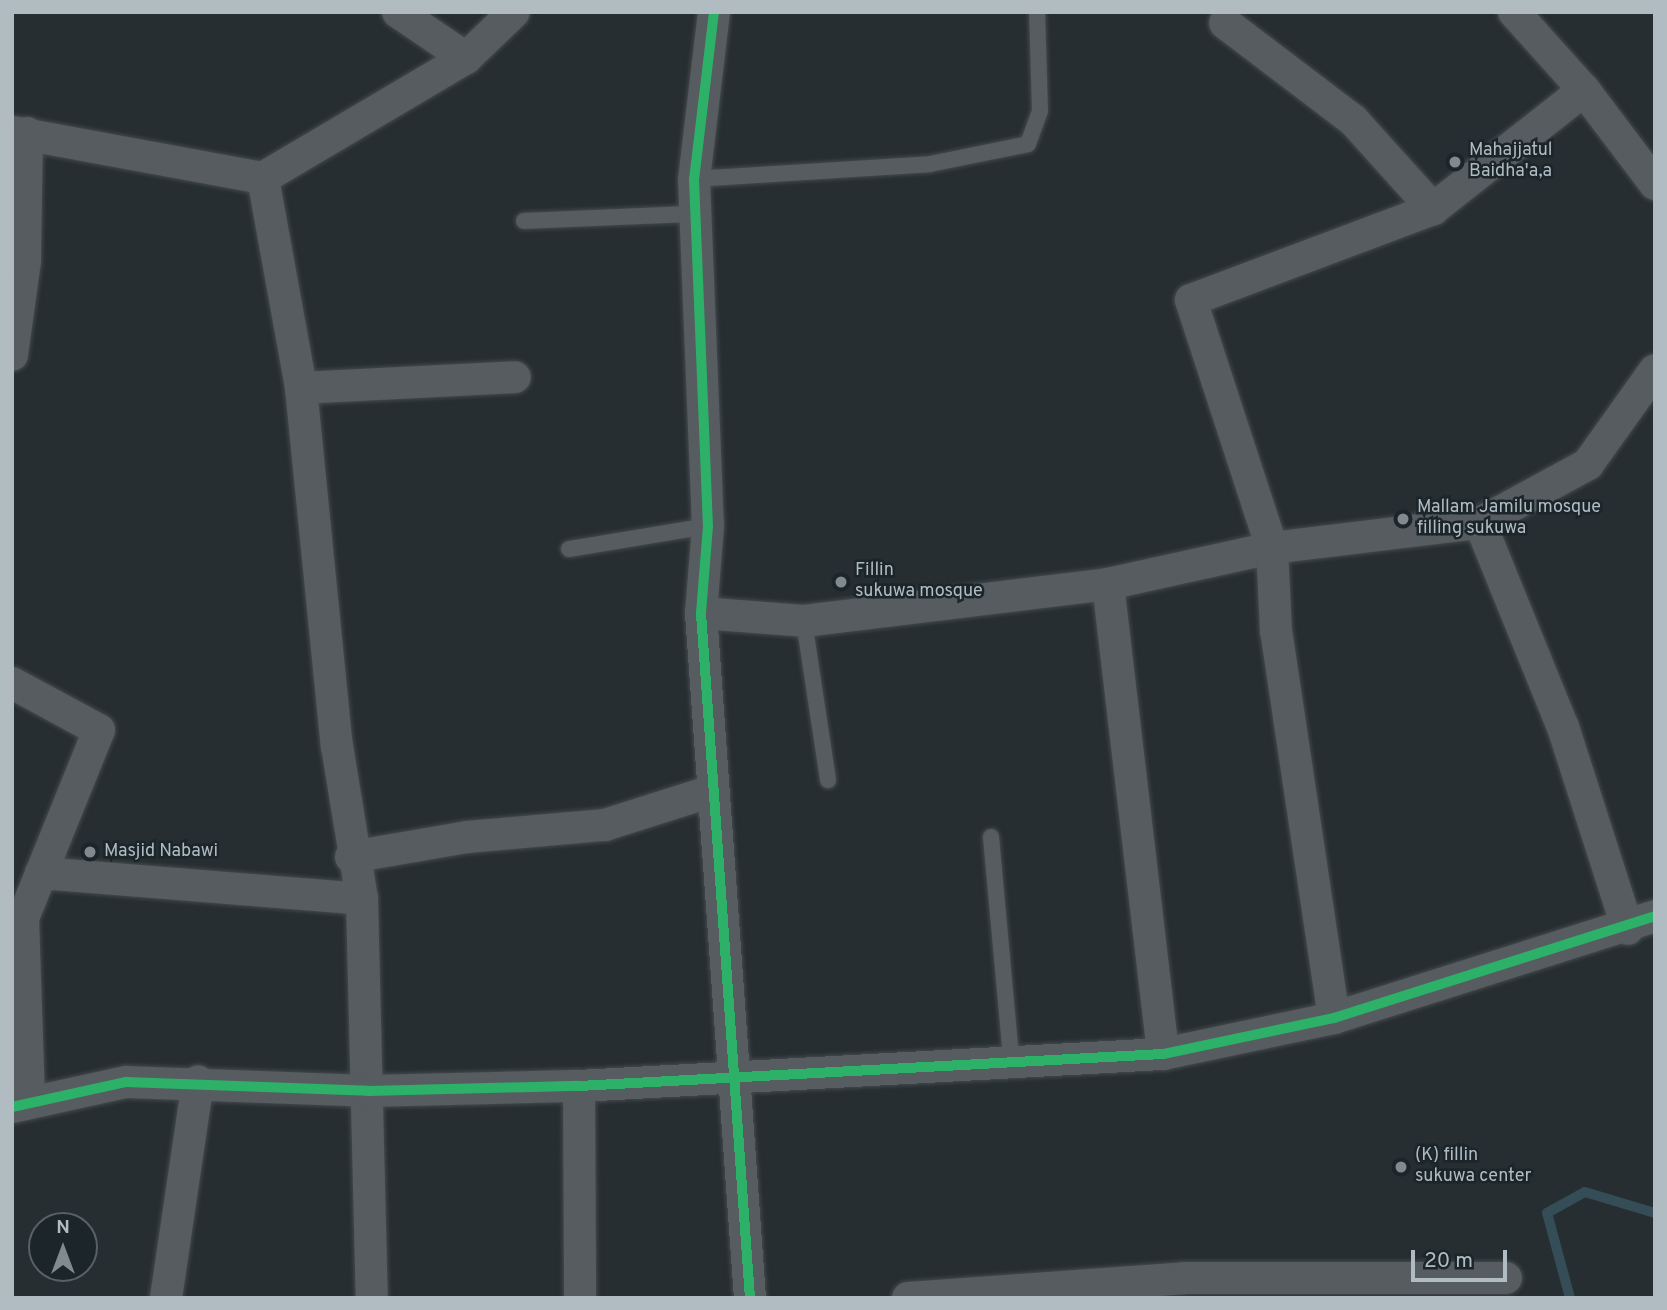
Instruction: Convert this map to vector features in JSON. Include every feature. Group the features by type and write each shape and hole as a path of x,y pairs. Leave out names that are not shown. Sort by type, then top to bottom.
{"street":[{"path":"398,12 467,58"},
{"path":"12,355 25,261 19,133 264,178 467,58 514,12"},
{"path":"714,12 694,179 708,526 701,613 750,1298"},
{"path":"1514,12 1584,90 1655,184"},
{"path":"1225,23 1353,120 1433,209"},
{"path":"1334,1018 1276,632 1272,548 1191,300 1433,209 1584,90"},
{"path":"264,178 301,388 351,857 362,899 372,1298"},
{"path":"701,613 804,621 1108,584 1272,548 1480,523 1588,464 1655,370"},
{"path":"301,388 515,377"},
{"path":"12,683 99,730 23,918 21,1103 126,1083 198,1082 368,1090 733,1082 1012,1067 1163,1054 1334,1018 1641,923 1480,523"},
{"path":"1108,584 1163,1054"},
{"path":"351,857 467,837 605,825 712,790"},
{"path":"41,873 362,899"},
{"path":"166,1298 198,1082"},
{"path":"579,1086 580,1298"},
{"path":"908,1298 1506,1278"}],"lane":[{"path":"694,179 930,164 1028,144 1040,111 1037,12"},
{"path":"524,221 694,214"},
{"path":"569,549 708,526"},
{"path":"804,621 828,780"},
{"path":"991,836 1012,1067"}],"waterway":[{"path":"1570,1298 1547,1213 1585,1192 1655,1213"}],"cycle path":[{"path":"714,12 694,179 708,526 701,613 750,1298"},
{"path":"12,1107 126,1082 368,1091 579,1086 1163,1054 1334,1018 1655,916"}],"place":[{"name":"Mahajjatul Baidha'a,a","path":"1455,162"},
{"name":"Mallam Jamilu mosque filling sukuwa","path":"1403,519"},
{"name":"Fillin sukuwa mosque","path":"841,582"},
{"name":"Masjid Nabawi","path":"90,852"},
{"name":"(K) fillin sukuwa center","path":"1401,1167"}]}
